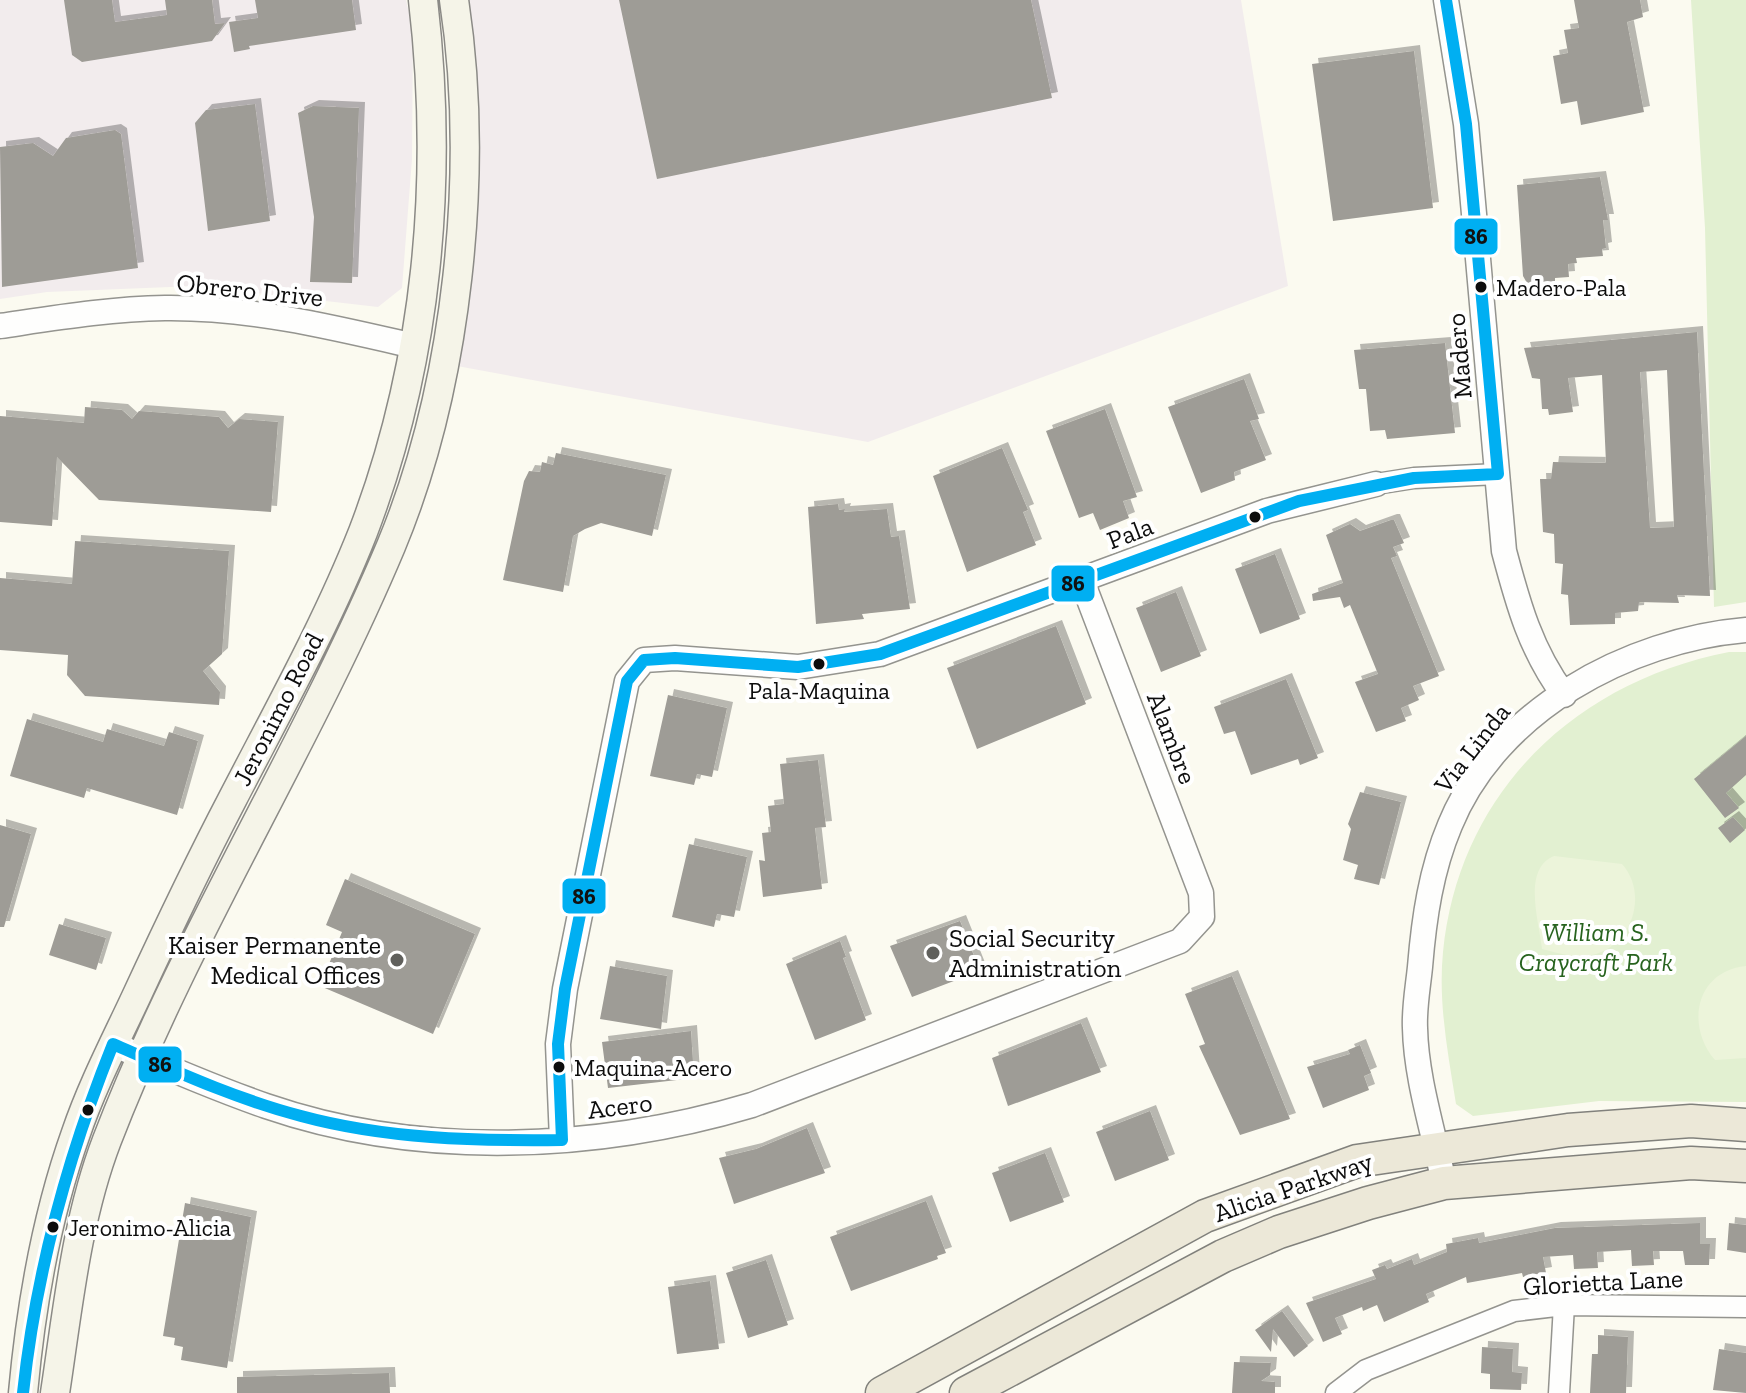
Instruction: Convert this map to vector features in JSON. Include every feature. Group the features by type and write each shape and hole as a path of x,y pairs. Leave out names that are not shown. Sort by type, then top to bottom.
{"main road":[{"name":"Jeronimo Road","path":"23,1393 30,1322 52,1208 76,1131 113,1044 200,861 304,662 363,531 395,429 423,298 432,189 431,72 423,0"},
{"name":"Jeronimo Road","path":"55,1393 83,1216 106,1142 142,1057 228,876 334,668 392,543 426,438 454,305 464,195 462,78 454,0"},
{"name":"Alicia Parkway","path":"882,1393 1205,1216 1357,1161 1583,1129 1691,1121 1746,1125"},
{"name":"Alicia Parkway","path":"966,1393 1223,1256 1279,1232 1444,1183 1691,1163 1746,1166"}],"street":[{"name":"Madero","path":"1446,0 1466,124 1504,551 1522,620 1544,668 1564,695"},
{"name":"Obrero Drive","path":"0,326 105,310 218,310 321,325 444,353"},
{"name":"Pala","path":"562,1140 558,1044 565,989 627,681 644,660 675,658 798,667 880,654 939,635 1288,504 1414,478 1498,474"},
{"name":"Alambre","path":"1082,581 1201,893 1202,917"},
{"name":"Via Linda","path":"1444,1183 1415,1028 1425,912 1440,850 1451,821 1496,754 1530,717 1593,676 1657,646 1706,633 1746,630"},
{"name":"Acero","path":"113,1044 268,1107 371,1132 494,1142 617,1137 659,1130 752,1105 1132,962 1180,941 1202,917"},
{"name":"Glorietta Lane","path":"1336,1393 1366,1370 1514,1311 1564,1305 1746,1307"},
{"path":"1559,1393 1564,1305"}],"shaded area":[{"path":"0,0 406,0 413,30 412,159 402,288 378,307 195,286 47,292 0,299"},
{"path":"468,0 1241,0 1288,286 868,442 457,366 474,263 479,110"}],"green space":[{"path":"1691,0 1746,0 1746,602 1714,607 1705,228"},
{"name":"William S. Craycraft Park","path":"1729,652 1746,652 1746,1102 1599,1101 1473,1116 1456,1104 1445,1028 1442,971 1454,894 1473,842 1500,795 1534,753 1575,718 1622,689 1673,667"},
{"path":"1554,856 1622,864 1630,876 1635,904 1632,917 1626,930 1606,950 1579,956 1542,949 1535,884 1544,863"},
{"path":"1746,966 1746,1058 1715,1060 1700,1031 1700,1002 1716,978 1729,970"}],"building":[{"path":"64,0 112,0 115,22 167,15 165,0 212,0 215,24 225,23 212,41 82,62 72,55"},
{"path":"255,0 352,0 356,30 249,46 250,49 234,52 229,22 258,18"},
{"path":"619,0 1031,0 1052,98 657,179"},
{"path":"1574,0 1640,0 1643,17 1627,22 1644,112 1581,125 1577,101 1561,104 1553,56 1568,53 1564,30 1579,28"},
{"path":"1414,51 1433,208 1333,221 1312,64"},
{"path":"255,104 270,221 208,231 195,123 206,110"},
{"path":"313,106 359,108 352,283 310,282 314,217 298,113"},
{"path":"115,130 121,134 138,268 2,287 0,147 33,143 53,156 66,138"},
{"path":"1600,177 1608,220 1603,220 1606,248 1602,249 1603,256 1576,258 1577,263 1568,264 1569,277 1555,278 1555,282 1527,283 1523,276 1517,185"},
{"path":"1697,332 1710,596 1677,595 1679,603 1639,602 1638,611 1615,613 1615,624 1570,625 1568,595 1561,594 1563,564 1555,563 1554,534 1543,532 1540,479 1551,479 1553,462 1606,463 1602,375 1568,378 1573,412 1549,415 1548,409 1542,409 1540,379 1532,378 1524,348","holes":["1667,370 1674,527 1650,528 1640,372"]},
{"path":"1445,343 1455,433 1387,439 1385,430 1370,431 1366,389 1359,389 1354,350"},
{"path":"1244,379 1259,419 1250,421 1266,460 1234,472 1235,480 1201,493 1168,407"},
{"path":"85,407 122,410 132,419 139,411 219,417 228,428 239,419 278,422 271,512 99,500 57,457 52,526 0,522 0,416 84,423"},
{"path":"1105,409 1137,497 1123,501 1129,518 1100,530 1093,513 1079,518 1046,431"},
{"path":"1002,448 1028,510 1023,512 1036,545 967,572 933,476"},
{"path":"556,453 666,475 652,536 601,523 573,536 563,592 503,580 524,481 529,471 540,472 542,462 553,465"},
{"path":"838,504 839,510 845,509 844,512 887,509 891,537 899,536 910,609 862,614 864,619 816,624 808,507"},
{"path":"1394,520 1404,543 1393,547 1397,556 1391,558 1439,676 1413,686 1419,700 1401,708 1406,721 1376,732 1355,682 1378,674 1350,605 1344,608 1340,597 1313,601 1312,594 1343,583 1326,535 1350,524 1360,531"},
{"path":"75,541 229,551 222,654 203,671 220,692 219,705 85,696 67,675 68,655 0,650 0,578 72,584"},
{"path":"1275,554 1300,619 1260,634 1235,569"},
{"path":"1176,592 1201,656 1161,672 1136,608"},
{"path":"1056,626 1086,704 977,749 947,668"},
{"path":"1286,679 1318,758 1300,765 1298,759 1251,775 1235,731 1224,734 1214,707"},
{"path":"668,695 727,708 712,777 697,774 694,785 650,776"},
{"path":"27,719 103,742 107,729 164,746 169,732 198,741 177,815 87,788 84,798 10,776"},
{"path":"1746,736 1746,775 1726,793 1739,808 1725,818 1694,779"},
{"path":"818,760 826,827 815,828 822,889 763,897 759,860 765,861 762,833 771,832 768,806 784,804 780,764"},
{"path":"1360,792 1401,802 1379,885 1354,879 1358,865 1343,860 1351,829 1348,824"},
{"path":"1733,817 1745,830 1730,843 1718,828"},
{"path":"0,825 31,834 4,927 0,927"},
{"path":"689,844 747,857 734,917 717,914 714,927 672,917"},
{"name":"Kaiser Permanente Medical Offices","path":"345,879 475,934 433,1034 320,986 342,932 326,925"},
{"name":"Social Security Administration","path":"960,921 980,971 912,997 890,946"},
{"path":"59,924 106,938 96,970 49,955"},
{"path":"840,941 846,957 843,958 866,1020 815,1040 786,964"},
{"path":"610,966 667,976 661,1029 600,1019"},
{"path":"1232,976 1290,1119 1240,1135 1199,1046 1205,1044 1185,994"},
{"path":"1081,1023 1101,1072 1008,1106 992,1058"},
{"path":"691,1031 694,1078 608,1088 602,1042"},
{"path":"1360,1045 1371,1073 1364,1076 1369,1090 1323,1108 1307,1067 1350,1054 1348,1050"},
{"path":"1150,1111 1169,1160 1115,1181 1096,1132"},
{"path":"807,1128 825,1173 734,1204 719,1158 756,1149"},
{"path":"1045,1153 1064,1202 1010,1222 992,1173"},
{"path":"926,1201 946,1253 937,1256 938,1259 851,1291 830,1237"},
{"path":"185,1203 251,1217 227,1368 181,1360 183,1347 174,1345 175,1338 163,1336"},
{"path":"1700,1223 1700,1244 1710,1244 1709,1265 1685,1265 1683,1251 1653,1251 1654,1265 1632,1266 1631,1250 1597,1252 1598,1268 1574,1269 1573,1255 1543,1257 1546,1273 1523,1277 1522,1273 1467,1283 1466,1277 1426,1294 1429,1302 1384,1322 1377,1305 1363,1311 1362,1307 1335,1318 1342,1334 1323,1342 1306,1303 1376,1279 1372,1270 1385,1265 1387,1269 1412,1259 1414,1265 1447,1252 1446,1244 1478,1238 1479,1243 1555,1228"},
{"path":"1729,1223 1746,1225 1746,1253 1727,1250"},
{"path":"766,1260 788,1325 748,1338 726,1273"},
{"path":"710,1281 719,1349 677,1354 668,1287"},
{"path":"1282,1311 1308,1346 1294,1357 1273,1329 1271,1352 1255,1330"},
{"path":"1598,1335 1628,1337 1626,1393 1590,1393 1592,1354 1598,1354"},
{"path":"1482,1347 1513,1349 1512,1372 1522,1373 1521,1390 1490,1389 1490,1374 1481,1373"},
{"path":"1719,1349 1746,1353 1746,1393 1713,1390"},
{"path":"1234,1362 1271,1363 1270,1375 1261,1381 1275,1382 1275,1393 1232,1393"},
{"path":"389,1373 390,1393 237,1393 237,1377"}],"transit line":[{"name":"86","path":"1446,0 1466,124 1498,474"},
{"name":"86","path":"644,660 675,658 798,667 880,654 1299,501 1414,478 1498,474"},
{"name":"86","path":"562,1140 558,1044 565,989 627,681 644,660"},
{"name":"86","path":"23,1393 36,1303 56,1216 81,1129 113,1044 229,1093 333,1124 431,1137 562,1140"}],"place":[{"name":"Madero-Pala","path":"1481,287"},
{"name":"Pala-Maquina","path":"819,664"},
{"name":"Social Security Administration","path":"933,953"},
{"name":"Kaiser Permanente Medical Offices","path":"397,960"},
{"name":"Maquina-Acero","path":"559,1067"},
{"name":"Jeronimo-Alicia","path":"53,1227"}]}
